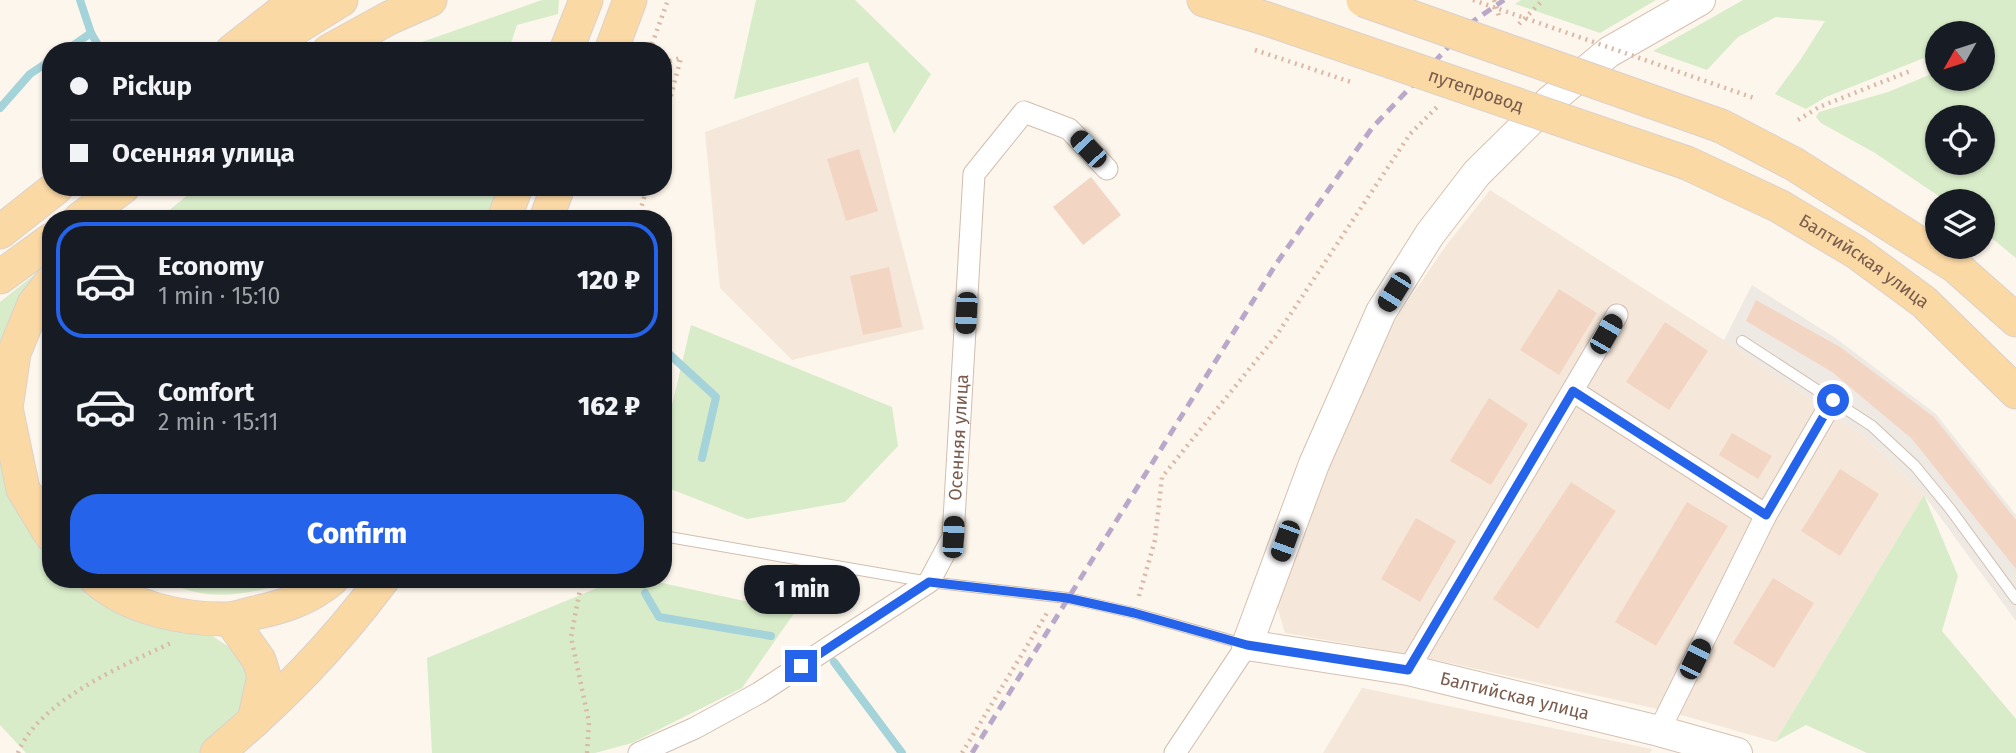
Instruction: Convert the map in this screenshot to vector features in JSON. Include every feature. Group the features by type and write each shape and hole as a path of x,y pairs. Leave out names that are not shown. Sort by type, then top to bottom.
{"main road":[{"path":"243,42 297,0"},
{"path":"273,42 341,0"},
{"path":"345,42 388,18 430,0"},
{"path":"570,42 586,0"},
{"path":"614,42 630,0"},
{"name":"путепровод","path":"1204,0 1264,18 1687,163"},
{"path":"1363,0 1721,126 1794,163 1955,266 2016,320"},
{"name":"Балтийская улица","path":"1687,163 1779,206 1856,252 1924,302 2016,392"},
{"path":"0,232 46,196"},
{"path":"92,210 111,196"},
{"path":"113,210 126,196"},
{"path":"0,277 42,247"},
{"path":"42,294 34,304 14,353 6,408 23,489 42,520"},
{"path":"108,588 148,608 190,616 230,619 288,606 322,588"},
{"path":"217,753 254,722 322,655 376,588"},
{"path":"230,619 259,660 264,676 254,722"}],"street":[{"path":"1175,753 1247,645 1314,464 1381,312 1430,234 1477,173 1551,100 1609,52 1700,0"},
{"name":"Осенняя улица","path":"639,753 695,729 759,693 929,582 953,537 974,174 1024,112 1069,129 1107,169"},
{"path":"1408,670 1617,315"},
{"path":"1573,391 1766,515"},
{"path":"1659,731 1766,515 1833,400"},
{"name":"Балтийская улица","path":"1247,645 1408,670 1659,731 1733,752"}],"lane":[{"path":"1742,341 1872,426 1915,466 2016,599"},
{"path":"672,538 929,582 1057,597 1134,613 1247,645"}],"path":[{"path":"653,42 668,0"},
{"path":"1473,0 1754,98"},
{"path":"1514,29 1544,0"},
{"path":"672,60 681,58 672,92"},
{"path":"1798,120 1819,107 1910,71"},
{"path":"1134,613 1156,540 1162,477 1276,336 1410,134 1439,106"},
{"path":"580,588 571,637 589,722 587,753"},
{"path":"962,753 1057,597"},
{"path":"18,753 24,739 57,706 96,678 172,642"}],"shaded area":[{"path":"858,77 924,329 792,360 720,288 705,132"},
{"path":"1490,190 1724,340 1864,436 1924,495 1775,742 1671,712 1418,656 1285,633 1277,606 1327,470 1394,322 1445,247"},
{"path":"1752,285 1837,339 1936,414 2016,515 2016,621 1924,495 1864,436 1724,340"},
{"path":"1362,688 1652,749 1650,753 1323,753"}],"green space":[{"path":"542,0 559,0 558,14 517,25 511,42 422,42"},
{"path":"756,0 855,0 931,74 894,134 868,62 734,99"},
{"path":"1521,0 1656,0 1600,33 1515,4"},
{"path":"1743,0 2016,0 2016,258 1995,241 1995,189 1928,189 1875,153 1821,123 1816,117 1819,112 1888,92 1925,77 1925,91 1995,91 1995,21 1925,21 1925,61 1924,58 1826,97 1806,109 1775,94 1825,21 1776,17 1738,37 1707,70 1653,51"},
{"path":"186,196 498,196 493,210 170,210"},
{"path":"42,269 42,277 0,359 0,302"},
{"path":"691,325 892,407 898,446 845,502 747,519 672,490 672,405"},
{"path":"0,450 42,531 42,588 89,588 124,611 211,635 241,655 252,681 235,720 202,753 26,753 0,725"},
{"path":"1924,495 1958,576 1942,631 2016,719 2016,753 1867,753 1806,725 1775,742"},
{"path":"672,585 795,612 742,688 632,743 595,753 432,753 427,658 597,588 672,588"},
{"path":"183,588 270,588 214,595"}],"building":[{"path":"859,149 878,211 846,221 827,159"},
{"path":"1091,177 1121,215 1083,245 1053,207"},
{"path":"889,267 902,327 863,335 850,276"},
{"path":"1559,289 1597,313 1559,375 1520,350"},
{"path":"1756,300 1840,347 1934,417 2016,520 2016,569 1912,439 1832,372 1746,321"},
{"path":"1665,322 1708,351 1669,410 1626,382"},
{"path":"1489,398 1528,424 1491,485 1450,461"},
{"path":"1732,433 1772,456 1758,479 1719,455"},
{"path":"1840,469 1879,494 1840,556 1801,531"},
{"path":"1571,482 1616,511 1538,629 1493,599"},
{"path":"1687,502 1728,526 1656,646 1615,622"},
{"path":"1416,518 1456,541 1420,602 1381,579"},
{"path":"1773,578 1814,603 1774,668 1733,643"}],"waterway":[{"path":"80,0 96,42"},
{"path":"78,42 91,33"},
{"path":"0,108 30,74 42,66"},
{"path":"672,357 716,397 702,458"},
{"path":"645,593 659,617 771,636"},
{"path":"834,662 902,753"}],"railway":[{"path":"972,753 1276,264 1372,128 1472,22 1504,0"}],"route":[{"path":"801,666 929,582 1067,598 1134,613 1247,645 1408,670 1573,391 1766,515 1833,400"}]}
